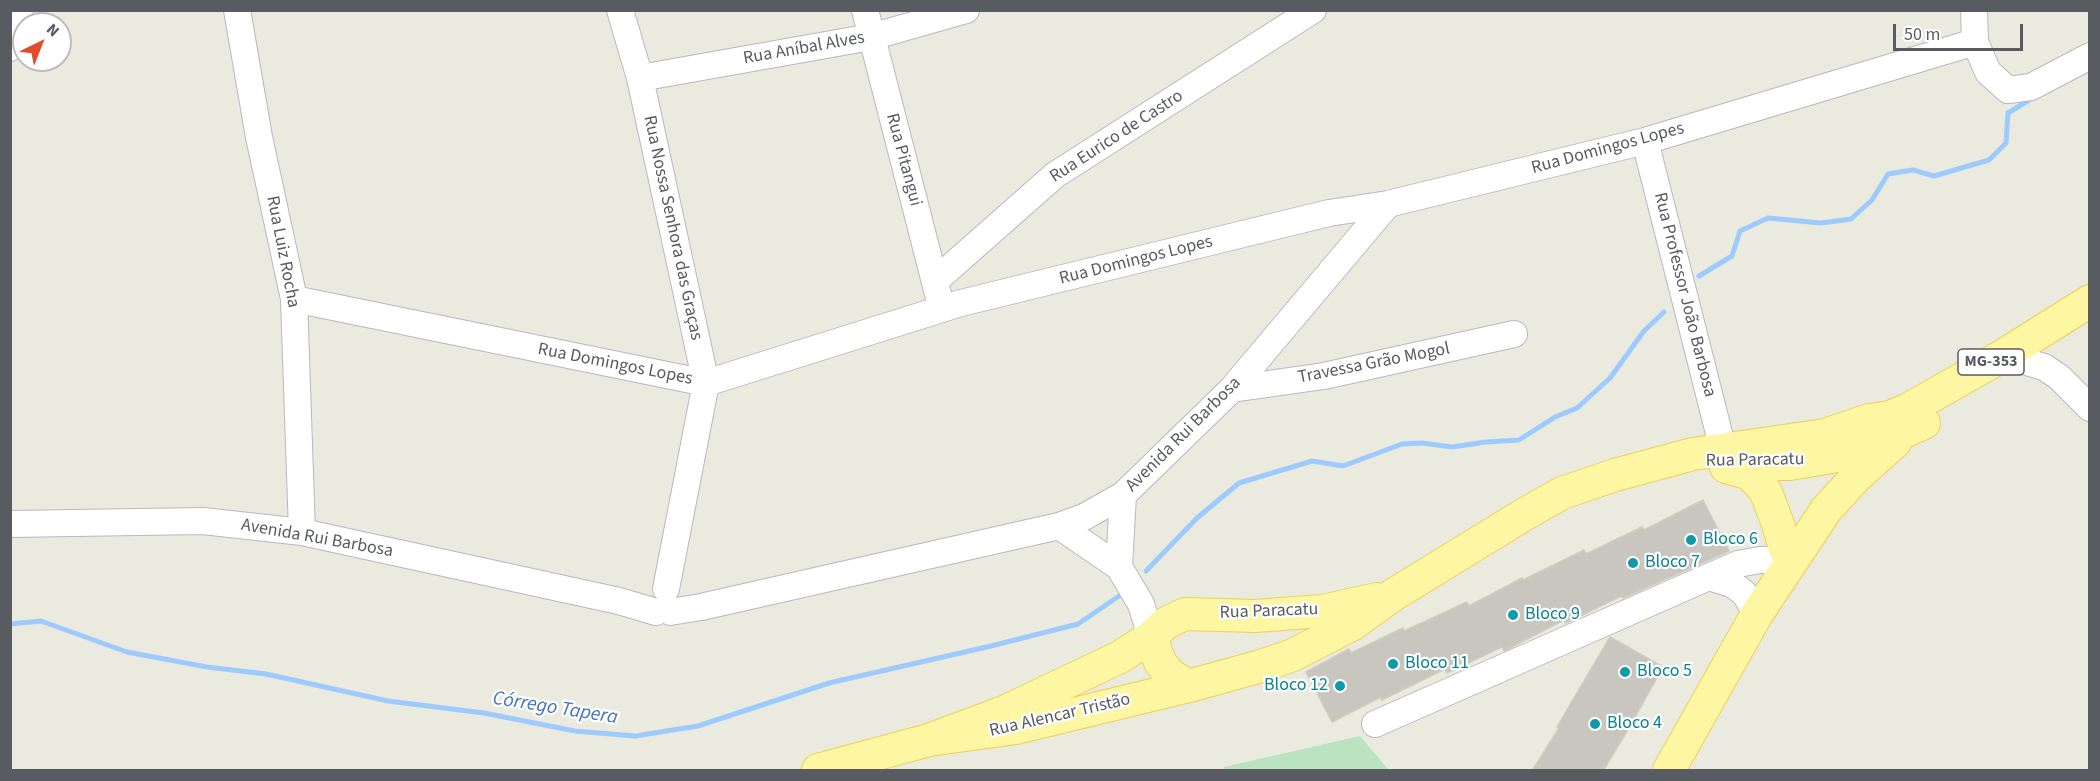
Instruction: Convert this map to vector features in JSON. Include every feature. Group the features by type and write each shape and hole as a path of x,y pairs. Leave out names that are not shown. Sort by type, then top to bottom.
{"main road":[{"name":"Rua Paracatu","path":"1901,423 1909,409 2004,355 2090,301"},
{"name":"Rua Paracatu","path":"1720,456 1825,435 1869,420 1901,423 2030,363 2058,346 2090,318"},
{"path":"1669,771 1757,614 1826,510 1884,451 1901,423"},
{"name":"MG-353","path":"1837,456 1860,432 1901,423"},
{"name":"Rua Paracatu","path":"1189,686 1261,666 1293,654 1353,624 1393,596 1563,493 1615,475 1693,454 1790,464 1837,456"},
{"path":"1720,456 1750,474 1765,490 1778,524 1782,555"},
{"path":"1757,614 1782,555 1837,456"},
{"name":"Rua Paracatu","path":"1185,614 1255,616 1322,611 1393,596"},
{"name":"MG-353","path":"1151,637 1166,623 1185,614"},
{"path":"1255,616 1268,642 1261,666"},
{"path":"1151,637 1160,662 1170,675 1189,686"},
{"name":"Rua Alencar Tristão","path":"818,771 929,740 1004,712 1120,657 1151,637"},
{"name":"Rua Alencar Tristão","path":"929,740 1016,728 1189,686"}],"street":[{"path":"10,48 20,10"},
{"name":"Rua Luiz Rocha","path":"237,10 259,137 294,299 302,532"},
{"name":"Rua Nossa Senhora das Graças","path":"620,10 640,78 706,383 664,601"},
{"name":"Rua Pitangui","path":"865,10 941,309"},
{"name":"Rua Aníbal Alves","path":"640,78 871,37 966,10"},
{"name":"Rua Eurico de Castro","path":"935,281 1054,175 1312,10"},
{"path":"1974,10 1975,42 1988,72 2008,90 2031,87 2090,56"},
{"name":"Rua Domingos Lopes","path":"294,299 706,383 941,309 1329,213 1388,204 1645,141 1975,42"},
{"name":"Rua Professor João Barbosa","path":"1645,141 1720,456"},
{"name":"Avenida Rui Barbosa","path":"10,524 203,521 302,532 618,601 664,601 701,607 1059,526 1084,517 1124,495 1232,389 1388,204"},
{"path":"1329,213 1338,217 1348,227 1355,244"},
{"name":"Travessa Grão Mogol","path":"1232,389 1324,376 1514,334"},
{"path":"2030,363 2043,367 2059,377 2090,408"},
{"path":"1119,567 1124,495"},
{"path":"1059,526 1119,567 1141,604 1151,637"},
{"path":"1375,724 1738,564 1782,555"},
{"path":"1708,577 1732,584 1744,594 1757,614"},
{"path":"1141,604 1185,614"}],"green space":[{"path":"1360,736 1389,770 1224,770 1224,767"}],"building":[{"path":"1703,500 1729,551 1623,598 1621,596 1566,623 1564,620 1504,651 1502,647 1447,673 1445,669 1382,700 1381,697 1332,722 1306,672 1349,649 1351,653 1403,628 1404,631 1467,602 1469,606 1522,578 1523,580 1584,550 1586,554 1642,527 1644,530"},
{"path":"1610,637 1663,667 1633,721 1603,771 1532,771 1559,728 1557,727"}],"waterway":[{"name":"Córrego Tapera","path":"1699,276 1732,256 1740,231 1768,218 1821,223 1851,219 1872,200 1888,174 1913,170 1934,176 1989,160 2006,143 2008,113 2029,100"},
{"name":"Córrego Tapera","path":"1146,571 1197,518 1239,483 1312,461 1343,466 1402,444 1422,443 1452,447 1519,440 1555,417 1577,408 1610,378 1644,331 1664,312"},
{"name":"Córrego Tapera","path":"10,624 41,621 127,652 207,667 266,674 388,701 484,713 575,731 635,736 698,726 829,683 1078,624 1119,596"}],"place":[{"name":"Bloco 6","path":"1691,540"},
{"name":"Bloco 7","path":"1633,563"},
{"name":"Bloco 9","path":"1513,615"},
{"name":"Bloco 11","path":"1393,664"},
{"name":"Bloco 5","path":"1625,672"},
{"name":"Bloco 12","path":"1340,686"},
{"name":"Bloco 4","path":"1595,724"}]}
